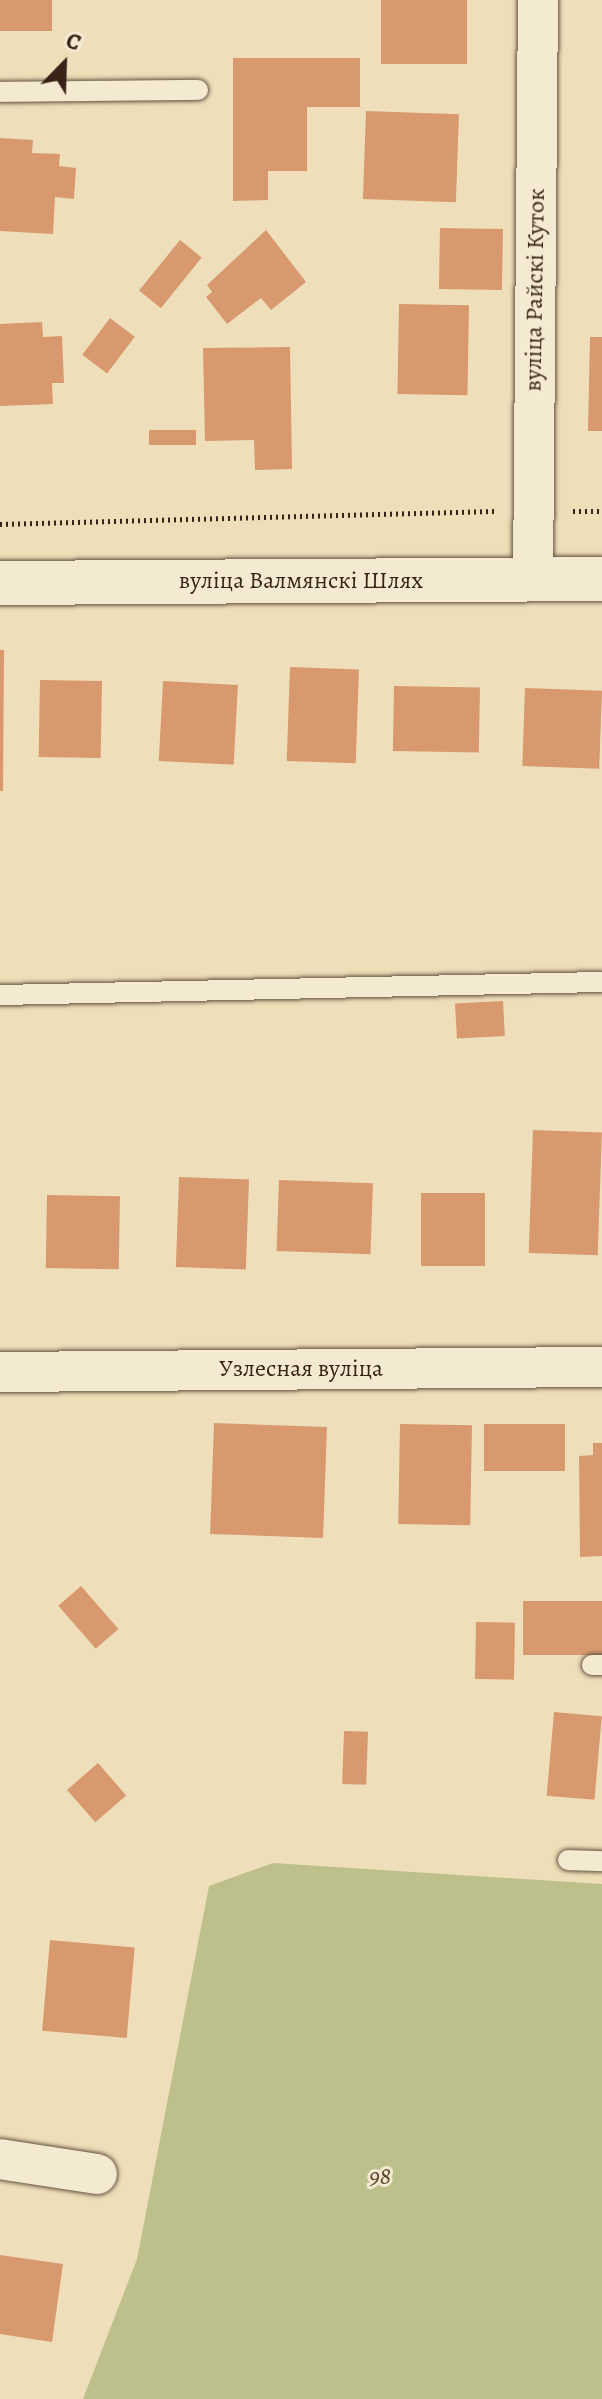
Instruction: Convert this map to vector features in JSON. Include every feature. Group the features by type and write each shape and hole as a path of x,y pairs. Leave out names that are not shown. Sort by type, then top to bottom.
{"street":[{"name":"вуліца Райскі Куток","path":"533,580 538,0"},
{"name":"вуліца Валмянскі Шлях","path":"0,583 602,579"},
{"name":"Узлесная вуліца","path":"0,1372 602,1367"},
{"path":"0,2159 97,2174"}],"lane":[{"path":"0,92 198,90"},
{"path":"0,995 602,982"},
{"path":"568,1860 602,1861"}],"path":[{"path":"0,524 533,510 602,511"}],"green space":[{"name":"98","path":"273,1863 602,1884 602,2399 83,2399 137,2259 209,1886"}],"building":[{"path":"0,0 52,0 52,31 0,31"},
{"path":"381,0 467,0 467,64 381,64"},
{"path":"233,58 360,58 360,107 307,107 307,171 268,171 268,200 233,201"},
{"path":"366,111 459,114 456,202 363,199"},
{"path":"0,138 33,140 32,153 60,154 59,166 76,168 74,199 55,197 53,234 0,231"},
{"path":"440,228 503,229 502,290 439,289"},
{"path":"266,230 306,282 271,310 261,298 227,324 206,297 212,292 207,285"},
{"path":"180,240 202,258 161,308 139,291"},
{"path":"399,304 469,305 467,395 397,394"},
{"path":"110,318 135,337 107,373 82,355"},
{"path":"42,322 43,337 62,336 64,383 52,383 53,404 0,406 0,324"},
{"path":"590,337 602,337 602,431 588,431"},
{"path":"290,347 292,469 255,470 254,440 205,441 203,348"},
{"path":"149,430 196,430 196,445 149,445"},
{"path":"0,650 4,650 3,791 0,791"},
{"path":"290,667 359,669 356,763 287,761"},
{"path":"40,680 102,681 101,758 39,757"},
{"path":"163,681 238,685 234,765 159,761"},
{"path":"394,686 480,688 479,752 393,751"},
{"path":"525,688 602,691 599,769 522,766"},
{"path":"503,1001 505,1036 457,1038 455,1004"},
{"path":"533,1130 602,1132 598,1255 529,1253"},
{"path":"179,1177 249,1179 246,1269 176,1267"},
{"path":"279,1180 373,1183 370,1254 277,1251"},
{"path":"421,1193 485,1193 485,1266 421,1266"},
{"path":"47,1195 120,1196 119,1269 46,1268"},
{"path":"214,1423 327,1427 323,1538 210,1534"},
{"path":"400,1424 472,1425 470,1525 398,1524"},
{"path":"484,1424 565,1424 565,1471 484,1471"},
{"path":"593,1443 602,1443 602,1556 580,1557 579,1456 593,1455"},
{"path":"81,1586 118,1629 96,1649 58,1606"},
{"path":"523,1601 602,1601 602,1655 523,1655"},
{"path":"476,1622 515,1623 514,1680 475,1679"},
{"path":"554,1712 602,1716 594,1800 547,1796"},
{"path":"344,1731 368,1732 366,1785 342,1784"},
{"path":"98,1763 126,1795 95,1822 67,1790"},
{"path":"50,1940 135,1947 127,2038 42,2031"},
{"path":"0,2255 63,2264 52,2342 0,2334"}]}
